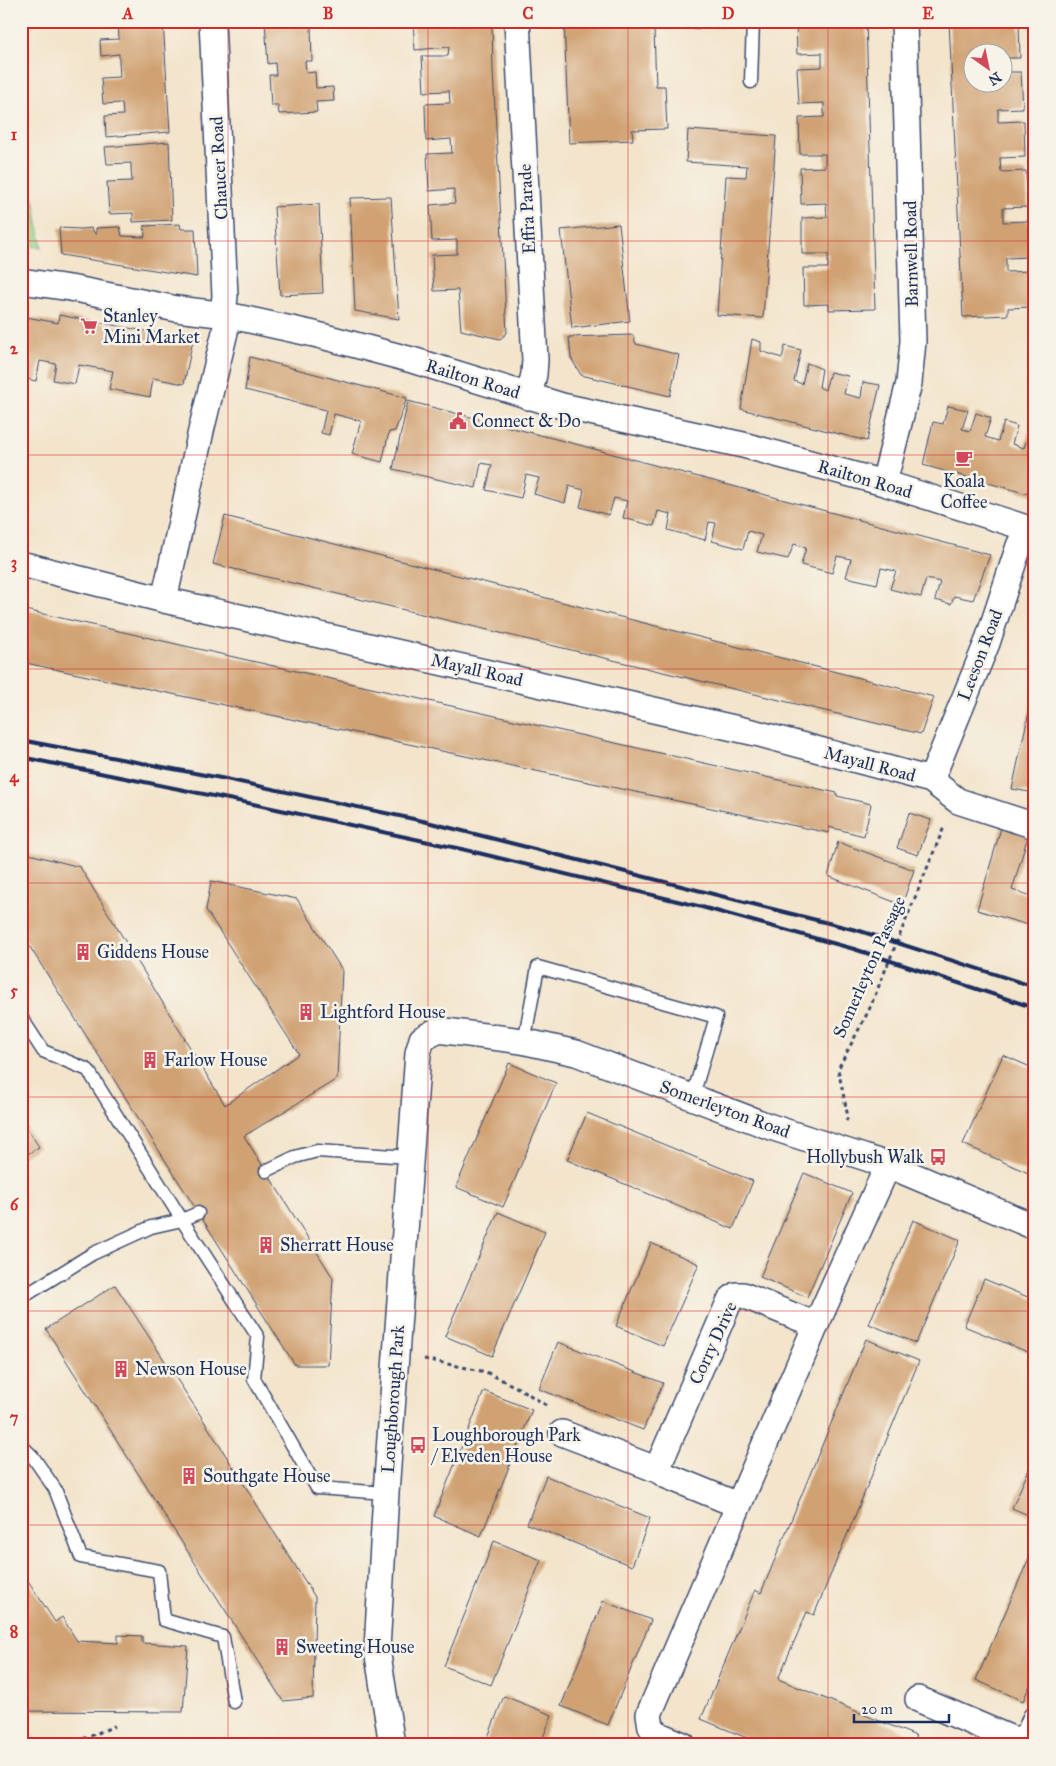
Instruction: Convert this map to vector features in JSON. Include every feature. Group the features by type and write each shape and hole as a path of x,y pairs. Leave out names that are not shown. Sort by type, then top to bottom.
{"street":[{"name":"Chaucer Road","path":"164,600 225,332 221,184 212,21"},
{"name":"Effra Parade","path":"518,21 535,360 529,396"},
{"name":"Barnwell Road","path":"884,483 909,383 913,340 904,21"},
{"name":"Railton Road","path":"21,281 70,288 177,310 225,315 314,334 412,360 562,406 744,446 884,483 1031,530"},
{"name":"Leeson Road","path":"931,780 986,643 1019,546 1031,530"},
{"name":"Mayall Road","path":"21,564 164,600 756,733 931,780"},
{"path":"931,780 958,801 1035,826"},
{"name":"Somerleyton Road","path":"418,1053 422,1039 438,1030 524,1042 576,1053 768,1126 888,1165 1035,1227"},
{"name":"Loughborough Park","path":"392,1745 377,1649 386,1493 418,1053"},
{"path":"683,1745 659,1735 651,1727 649,1714 816,1325 888,1165"},
{"name":"Corry Drive","path":"658,1470 730,1300 736,1295 743,1295 816,1325"},
{"path":"562,1433 658,1470 667,1476 738,1505"},
{"path":"918,1699 1012,1739 1022,1739 1030,1732 1035,1719"}],"lane":[{"path":"751,82 753,21"},
{"path":"524,1042 538,968 716,1018 692,1098"},
{"path":"21,1017 43,1051 88,1070 258,1337 254,1379 317,1488 386,1493"},
{"path":"266,1170 295,1157 317,1152 410,1157"},
{"path":"21,1298 92,1254 151,1228 182,1220 198,1213"},
{"path":"21,1445 33,1457 55,1489 81,1556 159,1571 164,1620 223,1637 234,1702"}],"path":[{"name":"Somerleyton Passage","path":"834,1147 848,1117 838,1069 869,1010 947,819 958,801"},
{"path":"434,1360 486,1372 520,1389 546,1404 562,1433"},
{"path":"68,1745 115,1726"}],"green space":[{"path":"34,197 42,248 21,244 21,198"}],"building":[{"path":"118,21 163,21 170,132 106,137 105,116 123,115 122,103 103,104 101,78 120,77 119,54 101,56 100,40 119,39"},
{"path":"265,21 345,21 345,23 311,25 312,61 305,61 306,73 315,72 316,88 333,87 334,101 316,102 317,112 279,114 278,105 271,105 269,75 276,75 275,63 268,64"},
{"path":"413,21 492,21 507,333 500,339 461,330 458,290 434,291 432,255 457,254 457,240 432,241 430,205 455,203 454,189 429,191 427,154 452,153 451,139 426,141 425,104 450,103 449,91 424,92 422,56 448,56 449,47 415,50"},
{"path":"564,21 737,21 738,27 654,30 656,86 665,86 667,129 632,130 633,140 569,143"},
{"path":"796,21 866,21 875,309 829,310 829,304 804,305 803,268 828,268 828,254 802,254 802,218 827,217 826,203 801,204 800,168 825,167 825,154 800,154 799,118 824,117 824,103 799,104 797,68 822,67 822,53 797,54"},
{"path":"949,21 1019,22 1020,58 1014,58 1014,42 964,42 964,92 1014,92 1014,72 1021,72 1023,108 998,109 998,122 1024,121 1025,157 1000,158 1001,172 1026,171 1028,207 1003,208 1003,222 1029,221 1030,257 1006,258 1006,272 1031,271 1033,307 1008,308 1008,315 963,317"},
{"path":"688,130 776,136 763,318 717,315 726,176 746,177 747,166 686,162"},
{"path":"169,142 172,220 133,222 133,213 109,214 107,182 132,181 131,163 107,164 105,147"},
{"path":"391,197 399,319 355,311 350,198"},
{"path":"319,204 323,293 280,295 274,207"},
{"path":"180,224 181,229 195,229 197,277 61,255 59,228 91,228 96,235 96,228 120,227 122,236 145,237 144,226"},
{"path":"619,224 630,321 572,328 561,230"},
{"path":"59,315 193,340 184,384 153,378 150,397 109,389 113,371 79,365 75,384 53,380 56,364 40,361 36,381 21,378 21,316 58,323"},
{"path":"633,335 636,344 679,355 670,396 581,375 571,358 569,337"},
{"path":"752,339 761,342 761,351 782,358 785,346 801,350 794,381 802,384 807,363 822,369 819,387 825,390 830,372 848,376 844,394 861,398 863,382 880,385 867,441 741,409"},
{"path":"250,357 407,398 395,431 389,432 382,462 352,454 361,421 334,414 329,435 321,433 326,410 245,390"},
{"path":"408,401 990,555 973,600 954,596 951,604 935,600 940,582 926,579 921,597 890,589 896,571 881,568 877,584 846,577 851,559 837,556 832,573 801,565 806,548 794,544 788,559 757,552 762,535 748,531 743,549 712,541 716,523 709,522 705,540 668,530 671,514 658,511 654,526 623,518 627,501 614,498 609,515 580,507 584,490 569,486 565,503 534,494 539,478 526,475 521,498 486,490 492,465 481,463 476,488 393,469"},
{"path":"948,406 968,410 962,429 970,431 976,413 991,418 985,437 998,441 1004,422 1017,426 1012,444 1024,448 1029,432 1035,434 1035,496 923,465 933,422 943,424"},
{"path":"225,516 934,697 921,734 213,564"},
{"path":"21,609 837,793 837,796 871,804 864,836 829,827 829,833 21,662"},
{"path":"1035,690 1035,793 1012,789"},
{"path":"909,813 931,820 918,855 897,848"},
{"path":"1001,828 1028,836 1012,890 1035,897 1035,927 977,910"},
{"path":"838,842 914,870 902,905 828,876"},
{"path":"21,852 80,867 225,1105 299,1054 206,910 211,881 297,899 342,970 337,1079 244,1136 333,1278 328,1365 295,1365 21,933"},
{"path":"1003,1055 1035,1069 1035,1176 963,1144"},
{"path":"509,1063 556,1083 503,1207 456,1187"},
{"path":"587,1113 753,1181 733,1229 567,1160"},
{"path":"21,1118 39,1147 21,1158"},
{"path":"804,1173 852,1193 807,1297 760,1277"},
{"path":"498,1212 545,1232 492,1356 445,1336"},
{"path":"913,1220 960,1240 916,1343 869,1324"},
{"path":"651,1243 699,1264 663,1346 616,1326"},
{"path":"984,1279 1035,1300 1035,1355 964,1326"},
{"path":"115,1285 197,1410 315,1597 313,1698 283,1701 46,1329"},
{"path":"866,1339 919,1361 814,1615 807,1612 778,1679 916,1736 912,1745 764,1745 701,1719 755,1590 761,1593"},
{"path":"558,1342 663,1383 643,1430 539,1389"},
{"path":"484,1391 532,1410 481,1536 434,1516"},
{"path":"1035,1456 1035,1518 1012,1508"},
{"path":"546,1476 650,1518 632,1566 527,1524"},
{"path":"494,1541 541,1560 491,1685 444,1666"},
{"path":"1035,1544 1035,1674 1023,1701 976,1680"},
{"path":"21,1570 55,1622 62,1617 77,1641 118,1643 118,1635 142,1636 142,1643 188,1646 183,1712 21,1711"},
{"path":"603,1601 651,1620 608,1725 561,1706"},
{"path":"504,1696 552,1715 540,1745 485,1745"}],"railway":[{"path":"21,740 226,779 423,821 860,931 1035,987"},
{"path":"21,757 466,850 698,906 854,949 1035,1008"}],"place":[{"name":"Stanley Mini Market","path":"89,326"},
{"name":"Connect & Do","path":"458,421"},
{"name":"Koala Coffee","path":"964,458"},
{"name":"Giddens House","path":"83,952"},
{"name":"Lightford House","path":"306,1012"},
{"name":"Farlow House","path":"150,1060"},
{"name":"Hollybush Walk","path":"938,1157"},
{"name":"Sherratt House","path":"266,1245"},
{"name":"Newson House","path":"121,1369"},
{"name":"Loughborough Park / Elveden House","path":"418,1445"},
{"name":"Southgate House","path":"189,1476"},
{"name":"Sweeting House","path":"282,1647"}]}
